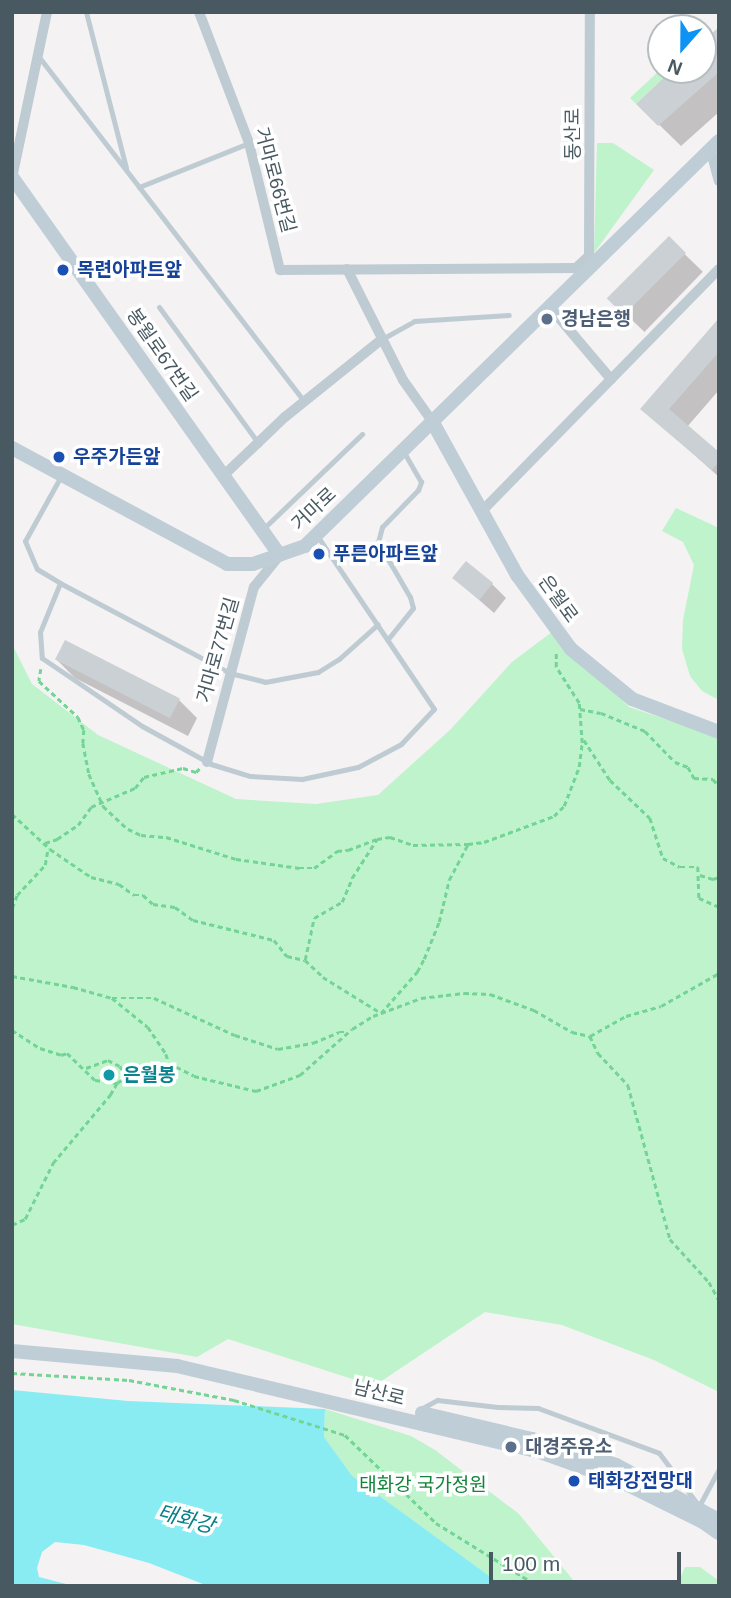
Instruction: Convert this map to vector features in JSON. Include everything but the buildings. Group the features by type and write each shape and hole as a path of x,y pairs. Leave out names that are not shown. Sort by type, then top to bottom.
{"main road":[{"name":"거마로","path":"12,449 226,564 253,564 305,546 318,537 432,421 715,145"},
{"name":"봉월로67번길","path":"12,177 279,555"},
{"name":"은월로","path":"432,421 517,575 571,649 632,699 719,732"},
{"name":"남산로","path":"12,1343 189,1359 532,1439 616,1465 699,1506 719,1520"},
{"name":"남산로","path":"12,1351 177,1366 537,1451 620,1481 703,1522 719,1533"}],"street":[{"path":"12,177 47,12"},
{"name":"거마로66번길","path":"199,12 249,143 280,270 576,268 589,256"},
{"name":"동산로","path":"589,256 590,12"},
{"path":"715,145 719,180"},
{"path":"347,269 403,380 432,421"},
{"path":"482,511 719,269"},
{"path":"549,306 611,379"},
{"path":"223,476 304,401 382,339"},
{"name":"거마로77번길","path":"207,762 254,587 279,555"}],"lane":[{"path":"86,12 127,171"},
{"path":"38,55 304,401"},
{"path":"139,187 249,143"},
{"path":"159,307 259,443"},
{"path":"382,339 414,321 509,315"},
{"path":"262,530 362,434"},
{"path":"388,639 413,608 411,597 378,542 382,527 418,490 421,482 402,451"},
{"path":"61,475 25,541 37,569 230,673 265,682 318,672 339,659 378,624"},
{"path":"60,583 40,632 42,659 142,726 207,762 250,776 302,779 358,767 401,744 434,709 318,537"},
{"path":"416,1412 437,1400 498,1408 538,1408 659,1453 699,1506 719,1469"}],"path":[{"path":"42,659 39,681 79,717 85,730 83,743 89,774 102,804 128,829 141,835 166,837 255,863 266,861 299,868 314,868 337,851 348,850 377,839 390,837 413,845 484,842 554,816 564,806 579,767 582,737 579,703 556,667 556,629"},
{"path":"580,709 601,713 645,731 675,762 688,767 694,778 713,779 719,786"},
{"path":"582,737 610,780 650,818 663,858 680,867 698,867 699,898 719,907"},
{"path":"45,843 57,839 78,825 91,807 135,788 144,777 183,768 196,772 207,762"},
{"path":"12,814 50,849 91,877 119,884 134,895 143,895 153,904 175,908 193,920 274,940 287,956 305,960 323,977 381,1013"},
{"path":"305,960 314,918 342,902 352,878 377,839"},
{"path":"381,1013 417,972 424,959 439,922 446,888 468,844"},
{"path":"12,908 17,895 46,865 48,848 50,849"},
{"path":"700,875 713,879 719,877"},
{"path":"112,998 148,1027 169,1063 194,1076 256,1091 300,1075 349,1032 381,1013 421,998 464,993 490,994 534,1010 572,1032 590,1036 626,1016 661,1006 719,973"},
{"path":"12,976 73,986 112,998 154,998 235,1035 278,1049 313,1043 339,1032 349,1032"},
{"path":"12,1030 40,1048 61,1055 67,1053 86,1068 95,1080 117,1083"},
{"path":"590,1036 598,1053 628,1085 670,1239 709,1282 719,1300"},
{"path":"86,1068 108,1060 120,1066 126,1077"},
{"path":"12,1225 25,1219 53,1163 110,1096 117,1083 126,1077 152,1073 169,1063"},
{"path":"12,1373 129,1380 234,1400 345,1434 436,1523 538,1586"}],"green space":[{"path":"647,82 657,84 636,104 630,98"},
{"path":"597,143 613,143 654,170 594,253"},
{"path":"676,508 719,528 719,700 702,691 690,676 682,649 683,620 694,565 683,542 662,531"},
{"path":"556,629 629,707 719,737 719,1392 654,1360 562,1325 485,1312 374,1386 228,1339 197,1357 12,1324 12,644 32,684 98,735 236,799 316,804 378,795 451,729 512,662"},
{"name":"태화강 국가정원","path":"325,1409 411,1436 435,1450 519,1514 578,1586 503,1586 351,1476 324,1437"},
{"path":"685,1567 700,1567 719,1581 719,1586 677,1586"}],"water":[{"name":"태화강","path":"12,1390 128,1401 325,1409 324,1437 352,1476 503,1586 208,1586 149,1563 84,1545 55,1542 42,1552 37,1568 39,1577 74,1586 12,1586"}],"place":[{"name":"목련아파트앞","path":"63,270"},
{"name":"경남은행","path":"547,319"},
{"name":"우주가든앞","path":"59,457"},
{"name":"푸른아파트앞","path":"319,554"},
{"name":"은월봉","path":"109,1075"},
{"name":"대경주유소","path":"511,1447"},
{"name":"태화강전망대","path":"574,1481"}]}
